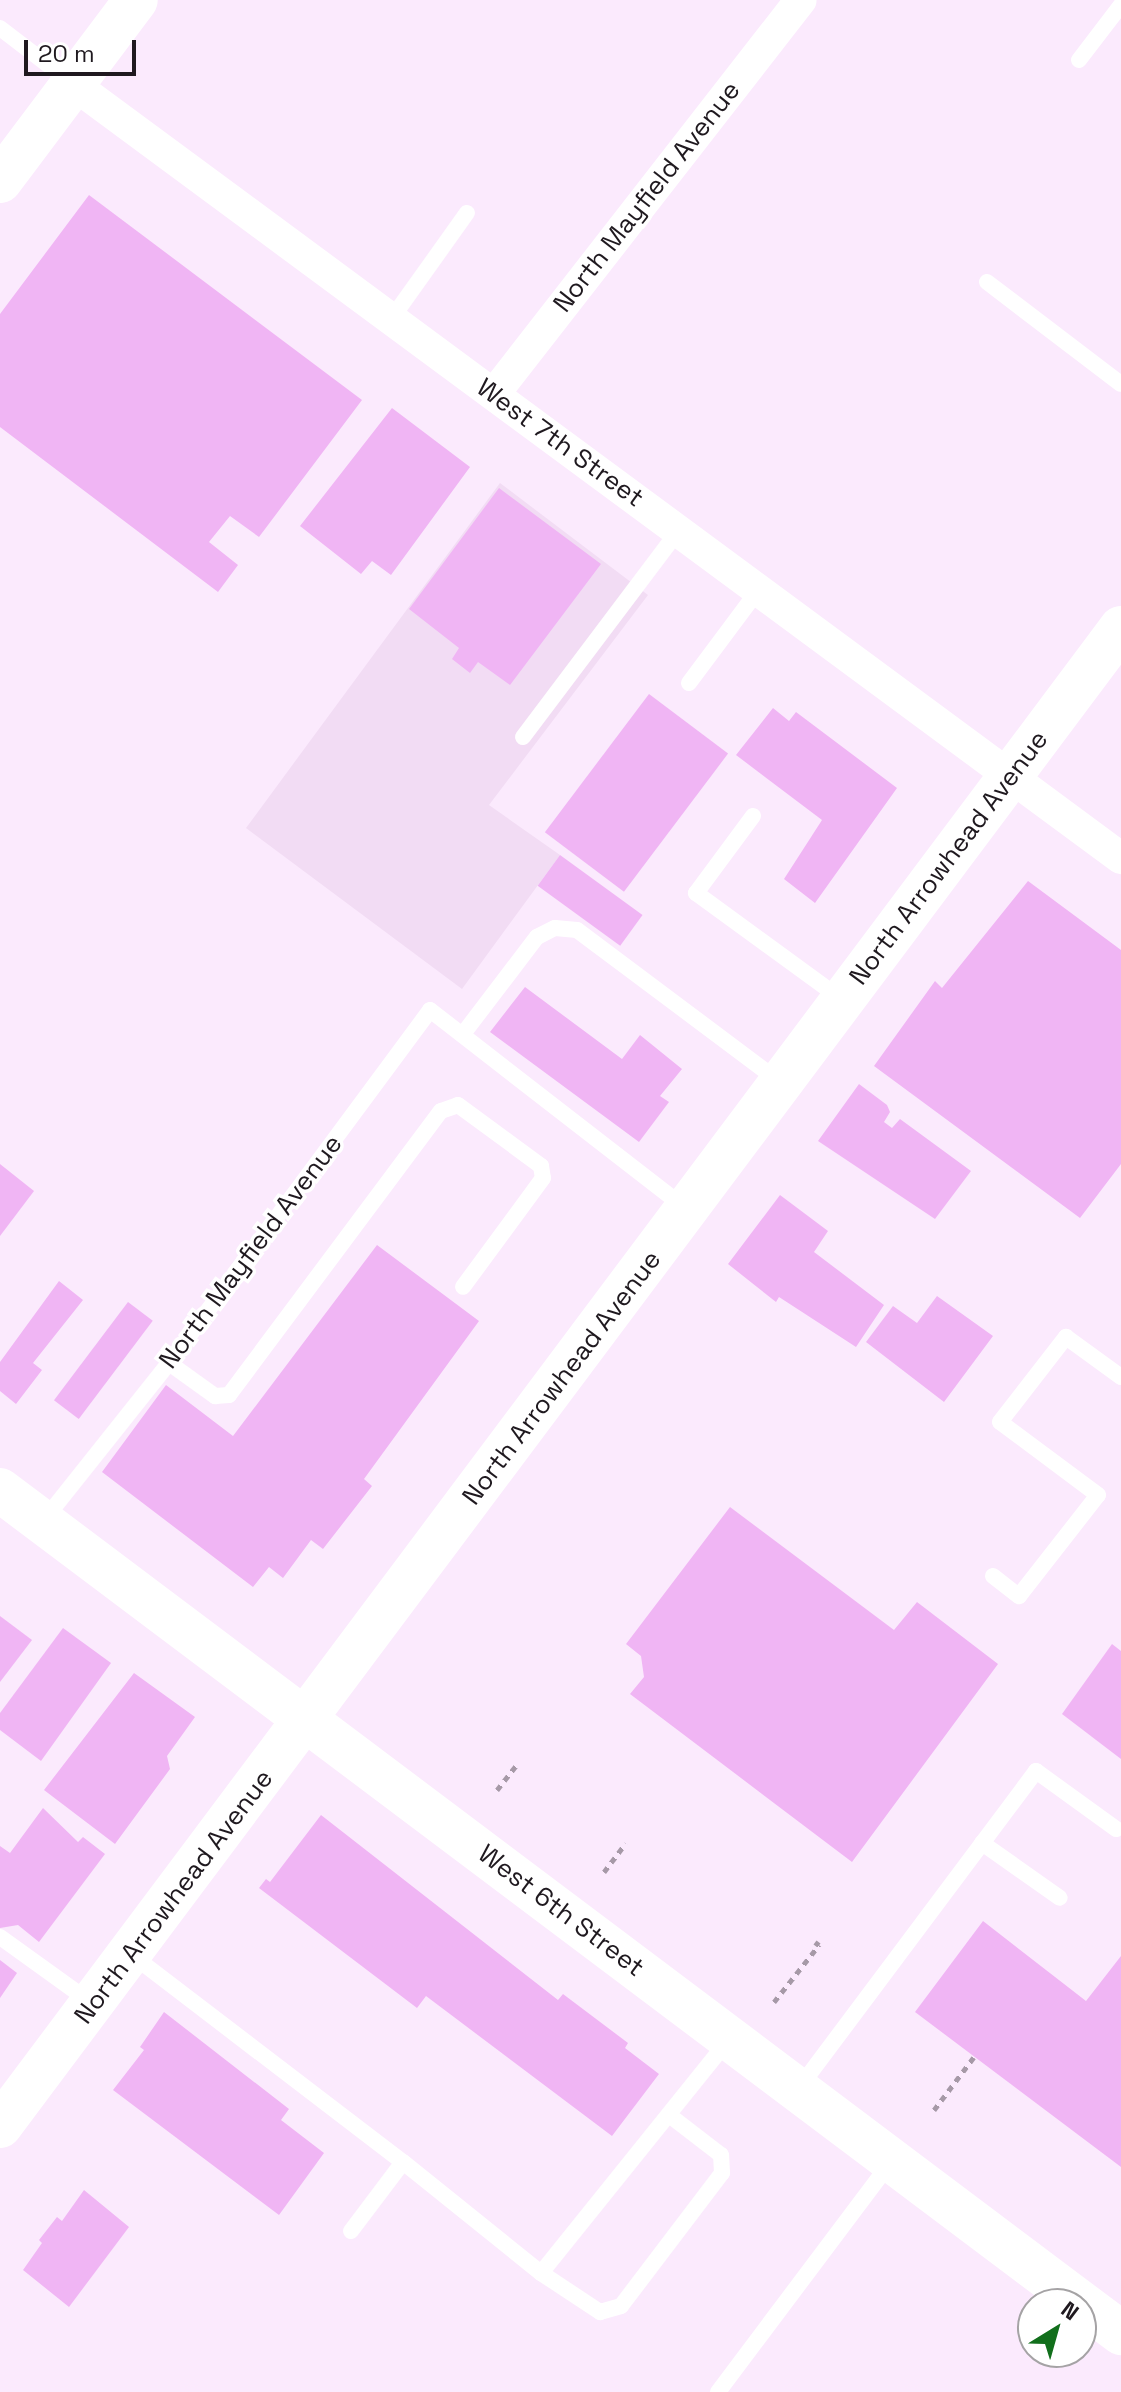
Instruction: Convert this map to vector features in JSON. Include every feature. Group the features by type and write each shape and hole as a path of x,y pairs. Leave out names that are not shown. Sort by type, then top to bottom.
{"street":[{"path":"0,181 136,0"},
{"name":"North Mayfield Avenue","path":"494,394 801,0"},
{"name":"West 7th Street","path":"73,84 1121,858"},
{"name":"North Arrowhead Avenue","path":"0,2126 307,1720 1121,628"},
{"name":"West 6th Street","path":"0,1490 1121,2333"}],"lane":[{"path":"1079,60 1121,5"},
{"name":"West 7th Street","path":"0,28 73,84"},
{"path":"392,318 467,213"},
{"path":"987,282 1121,384"},
{"path":"523,737 679,530"},
{"path":"689,683 759,589"},
{"path":"753,816 696,893 843,1000"},
{"path":"687,1209 463,1034 537,937 555,928 577,930 781,1082"},
{"name":"North Mayfield Avenue","path":"43,1522 169,1363 430,1010 463,1034"},
{"path":"169,1363 215,1396 229,1395 441,1111 458,1105 541,1166 543,1178 463,1287"},
{"path":"993,1576 1019,1596 1098,1495 1000,1422 1066,1337 1121,1377"},
{"path":"798,2089 1036,1771 1116,1829"},
{"path":"982,1843 1060,1898"},
{"path":"0,1937 93,2004"},
{"path":"131,1954 403,2162 541,2273 600,2312 621,2306 722,2173 721,2155 669,2115"},
{"path":"541,2273 730,2038"},
{"path":"718,2392 892,2160"},
{"path":"351,2231 403,2162"}],"path":[{"path":"497,1790 518,1763"},
{"path":"604,1872 626,1843"},
{"path":"774,2002 819,1945 815,1942"},
{"path":"934,2110 974,2057"}],"shaded area":[{"path":"500,483 648,595 489,805 560,855 462,989 246,828"}],"building":[{"path":"89,195 362,400 259,537 230,516 209,542 238,565 218,592 0,427 0,314"},
{"path":"392,408 470,467 391,575 372,561 361,574 300,526"},
{"path":"499,488 601,564 510,685 478,662 470,673 452,659 459,648 409,609"},
{"path":"649,694 728,754 624,892 545,832"},
{"path":"773,708 789,721 796,712 897,788 815,903 784,879 822,820 736,755"},
{"path":"560,855 643,915 620,946 538,886"},
{"path":"1028,881 1121,950 1121,1164 1080,1218 874,1066 935,981 942,988"},
{"path":"525,987 622,1059 640,1035 682,1069 660,1096 669,1102 639,1142 490,1032"},
{"path":"859,1084 887,1105 890,1112 884,1122 892,1128 900,1119 971,1171 935,1219 818,1141"},
{"path":"0,1164 34,1191 0,1236"},
{"path":"780,1195 828,1231 814,1252 884,1305 856,1347 779,1297 776,1302 728,1264"},
{"path":"377,1245 479,1321 364,1479 372,1486 323,1549 311,1540 283,1578 269,1567 253,1587 102,1472 166,1385 233,1436"},
{"path":"59,1281 83,1300 33,1363 42,1370 16,1404 0,1391 0,1362"},
{"path":"937,1296 993,1336 944,1402 866,1342 893,1306 917,1323"},
{"path":"128,1302 153,1321 79,1419 54,1400"},
{"path":"730,1507 894,1630 917,1602 998,1664 852,1862 630,1694 644,1677 641,1656 626,1644"},
{"path":"0,1616 32,1640 0,1682"},
{"path":"63,1628 111,1663 41,1761 0,1730 0,1713"},
{"path":"1112,1644 1121,1651 1121,1759 1062,1714"},
{"path":"134,1673 195,1717 167,1756 170,1769 115,1844 44,1790"},
{"path":"43,1808 78,1842 83,1837 105,1854 39,1942 18,1925 0,1928 0,1846 10,1853"},
{"path":"321,1815 558,2000 563,1994 628,2043 625,2048 659,2074 612,2136 426,1996 417,2008 259,1888 266,1879 270,1882"},
{"path":"983,1921 1086,2001 1121,1956 1121,2167 915,2012"},
{"path":"0,1960 17,1973 0,1998"},
{"path":"164,2012 289,2109 281,2120 324,2153 279,2215 113,2090 144,2050 140,2047"},
{"path":"84,2190 129,2227 69,2307 23,2270 42,2243 39,2240 57,2217 62,2221"}]}
